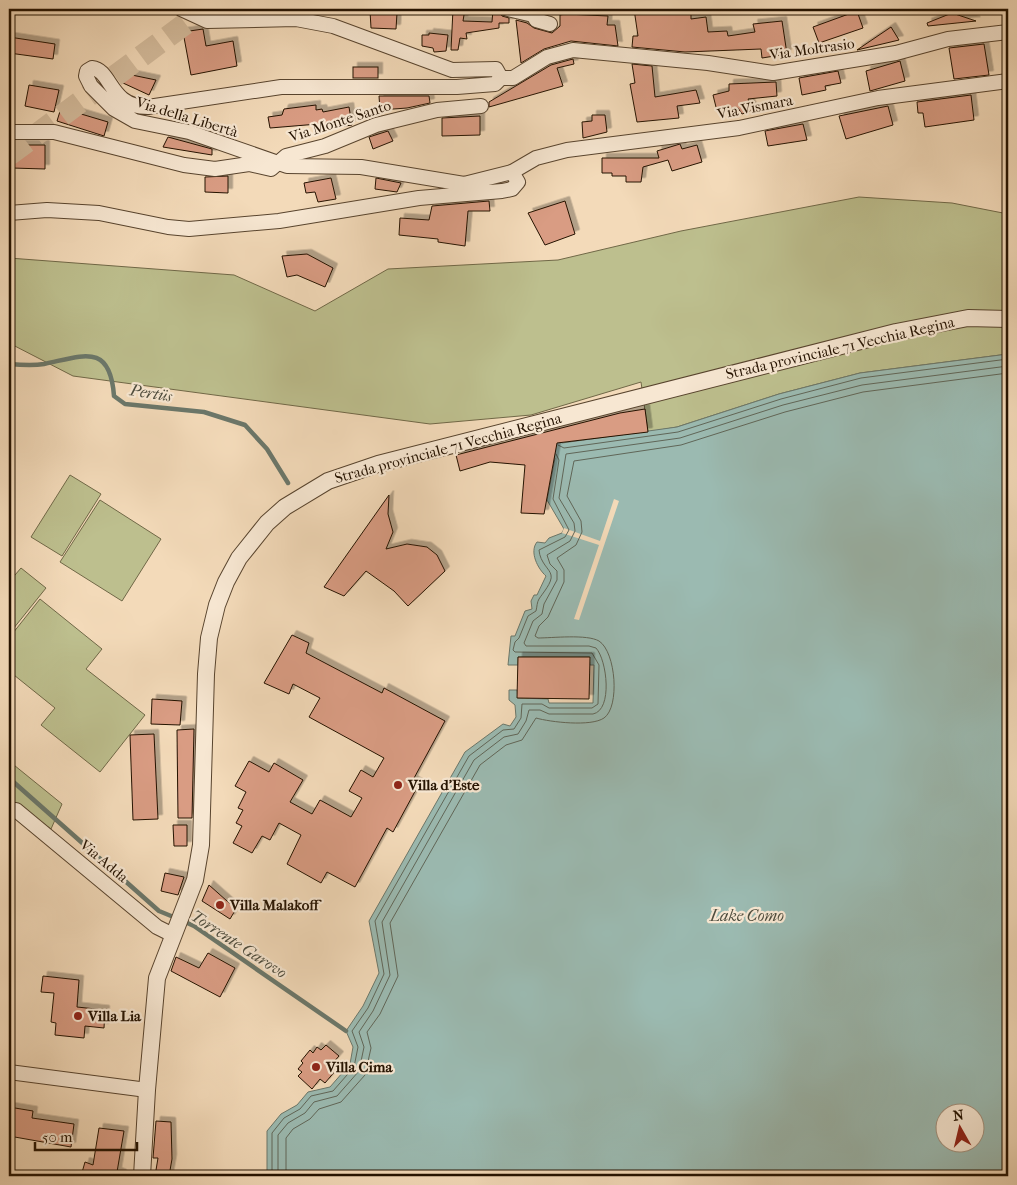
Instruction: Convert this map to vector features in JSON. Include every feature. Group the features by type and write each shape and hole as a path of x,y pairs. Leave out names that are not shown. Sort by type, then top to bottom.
{"street":[{"path":"181,9 207,21 296,19 333,26 452,70 496,69 501,78"},
{"path":"509,9 533,15 536,20 550,24"},
{"name":"Via Moltrasio","path":"501,78 513,78 540,61 558,53 573,50 630,57 647,56 773,73 896,52 948,39 1008,32"},
{"name":"Via della Libertà","path":"501,78 495,84 456,87 281,87 148,107 134,107 122,102 98,69 92,68 86,72 88,80 97,92 114,109 135,121 189,132 287,166 361,167 464,184 512,172"},
{"name":"Via Vismara","path":"512,172 536,158 566,150 739,128 878,98 1008,82"},
{"name":"Via Monte Santo","path":"9,132 54,132 169,162 215,169 249,164 271,169 286,156 325,146 350,134 402,118 437,110 482,106"},
{"path":"9,213 47,210 99,212 168,227 189,229 279,221 419,198 502,191 512,188 518,182 512,172"},
{"name":"Strada provinciale 71 Vecchia Regina","path":"142,1176 156,986 163,960 195,880 201,845 206,674 209,638 217,604 226,582 252,540 285,507 328,480 378,464 896,332 968,318 1008,319"},
{"name":"Via Adda","path":"16,810 157,927 175,931"},
{"path":"9,1072 147,1090"}],"green space":[{"path":"859,197 952,203 1008,214 1008,354 860,373 779,394 677,427 648,432 641,382 531,415 430,424 73,376 9,343 9,258 234,275 315,311 388,269 558,260 681,231"},
{"path":"70,475 101,494 62,556 31,537"},
{"path":"100,500 161,539 122,601 60,562"},
{"path":"21,568 46,588 9,634 9,582"},
{"path":"40,599 102,649 86,669 145,715 100,772 41,725 55,708 9,671 9,638"},
{"path":"9,761 62,804 51,829 9,799"}],"water":[{"name":"Lake Como","path":"1008,354 1008,1176 267,1176 267,1131 281,1114 297,1105 308,1092 330,1087 350,1064 353,1047 346,1031 363,1006 379,973 369,921 465,752 503,724 510,726 516,717 515,705 509,700 509,690 517,690 518,698 548,699 549,703 593,703 594,665 590,665 589,657 518,657 518,665 508,665 511,636 515,636 525,611 532,609 531,601 534,595 537,595 546,576 535,560 535,546 537,542 545,543 549,538 562,533 564,529 547,500 555,458 532,457 561,437 562,443 677,427 779,394 860,373"}],"pier":[{"path":"614,499 619,501 579,620 574,619 599,545 562,533 564,528 600,541"}],"building":[{"path":"453,9 465,9 463,21 492,22 493,9 499,9 502,16 509,18 509,23 499,23 499,28 466,33 467,39 460,38 458,50 451,50"},
{"path":"634,9 691,9 691,19 706,17 708,32 727,31 728,36 755,32 753,24 782,21 787,54 762,58 761,49 685,52 632,47 633,36 638,36"},
{"path":"370,11 397,13 396,29 371,28"},
{"path":"857,11 863,28 819,43 813,27"},
{"path":"952,13 976,21 928,26 927,23"},
{"path":"560,15 608,16 607,25 615,25 618,46 571,41 544,49 521,63 516,20 552,33 560,26"},
{"path":"891,27 899,40 857,50"},
{"path":"203,29 206,46 233,41 237,66 191,75 183,32"},
{"path":"429,33 448,35 446,51 434,52 433,48 422,46 422,35 429,35"},
{"path":"9,37 55,44 53,59 9,53"},
{"path":"984,44 989,75 954,79 949,48"},
{"path":"573,59 574,64 557,68 563,86 489,107 489,102 551,65"},
{"path":"900,61 905,81 870,91 866,71"},
{"path":"632,64 652,66 655,97 696,90 700,103 677,106 679,118 637,122 630,84 635,83"},
{"path":"353,67 378,67 378,78 353,78"},
{"path":"838,71 841,83 825,86 826,90 802,95 799,78"},
{"path":"127,74 156,80 149,95 123,83"},
{"path":"776,82 777,96 748,99 753,110 742,114 738,108 717,111 713,95 729,91 729,84"},
{"path":"29,85 59,90 54,112 25,106"},
{"path":"971,95 974,120 925,127 923,113 918,113 917,102"},
{"path":"379,96 429,96 430,103 407,108 380,110"},
{"path":"316,105 316,110 322,109 323,112 349,107 352,125 331,128 330,123 270,128 268,117 282,115 284,109"},
{"path":"888,106 893,125 846,139 839,116"},
{"path":"61,108 108,122 104,136 57,121"},
{"path":"592,115 605,115 607,132 583,138 582,122 592,121"},
{"path":"480,116 480,135 442,136 442,118"},
{"path":"803,124 807,140 768,146 765,131"},
{"path":"388,131 393,141 373,149 369,137"},
{"path":"168,137 212,149 212,155 163,147"},
{"path":"12,141 20,141 21,145 45,145 45,169 12,168"},
{"path":"680,144 682,149 697,145 702,162 672,171 668,160 643,167 641,182 626,182 626,176 612,176 612,173 602,173 602,158 659,158 657,151"},
{"path":"228,176 228,193 205,192 205,177"},
{"path":"331,178 336,199 318,202 315,192 306,193 304,183"},
{"path":"376,178 401,183 397,192 375,189"},
{"path":"489,201 490,211 468,211 465,246 438,242 438,239 399,235 400,218 429,220 432,206"},
{"path":"565,201 575,234 545,245 528,213"},
{"path":"307,254 333,268 325,287 297,275 287,277 282,256"},
{"path":"645,409 648,432 557,443 544,514 521,513 525,465 490,462 460,471 456,455 620,413"},
{"path":"389,495 388,514 393,532 386,549 407,544 427,547 437,555 445,571 408,606 394,591 366,571 344,596 324,587"},
{"path":"292,635 309,643 306,653 382,693 384,688 445,721 413,780 419,784 393,832 387,828 355,887 327,872 321,883 287,864 301,835 279,823 270,840 262,836 252,853 233,843 242,826 236,823 243,810 238,808 246,792 235,786 249,761 269,772 274,763 303,780 290,802 312,814 320,800 351,817 362,798 349,791 361,770 373,777 384,758 309,717 320,698 293,684 289,694 264,683"},
{"path":"518,657 590,657 589,699 517,698"},
{"path":"152,699 182,701 180,725 151,724"},
{"path":"194,729 192,818 178,818 177,730"},
{"path":"154,734 158,819 133,820 130,735"},
{"path":"173,825 187,825 187,846 174,846"},
{"path":"165,873 184,877 178,895 161,891"},
{"name":"Villa Malakoff","path":"209,885 236,909 230,919 202,901"},
{"path":"208,953 235,968 220,997 171,971 176,957 199,968"},
{"path":"43,976 79,980 77,1007 105,1010 104,1028 85,1026 84,1038 55,1035 56,1023 51,1022 54,993 41,992"},
{"name":"Villa Cima","path":"326,1045 339,1056 331,1065 336,1070 325,1083 320,1079 312,1089 298,1076 302,1072 298,1069 303,1063 301,1061 310,1050 313,1053 317,1047 321,1050"},
{"path":"9,1107 33,1111 32,1118 74,1124 71,1147 9,1136"},
{"path":"156,1121 171,1122 172,1159 169,1176 155,1176 158,1158 153,1158"},
{"path":"99,1128 124,1131 117,1172 122,1174 122,1176 81,1176 85,1162 93,1165"}],"waterway":[{"name":"Pertüs","path":"9,364 40,365 82,356 100,360 107,367 114,396 125,404 204,412 245,425 267,449 288,483"},
{"name":"Torrente Garovo","path":"9,778 159,911 176,918"},
{"name":"Torrente Garovo","path":"183,921 194,926 346,1031"}],"tunnel":[{"path":"9,155 205,9"}],"place":[{"name":"Villa d'Este","path":"398,785"},
{"name":"Villa Malakoff","path":"220,905"},
{"name":"Villa Lia","path":"78,1016"},
{"name":"Villa Cima","path":"316,1067"}]}
